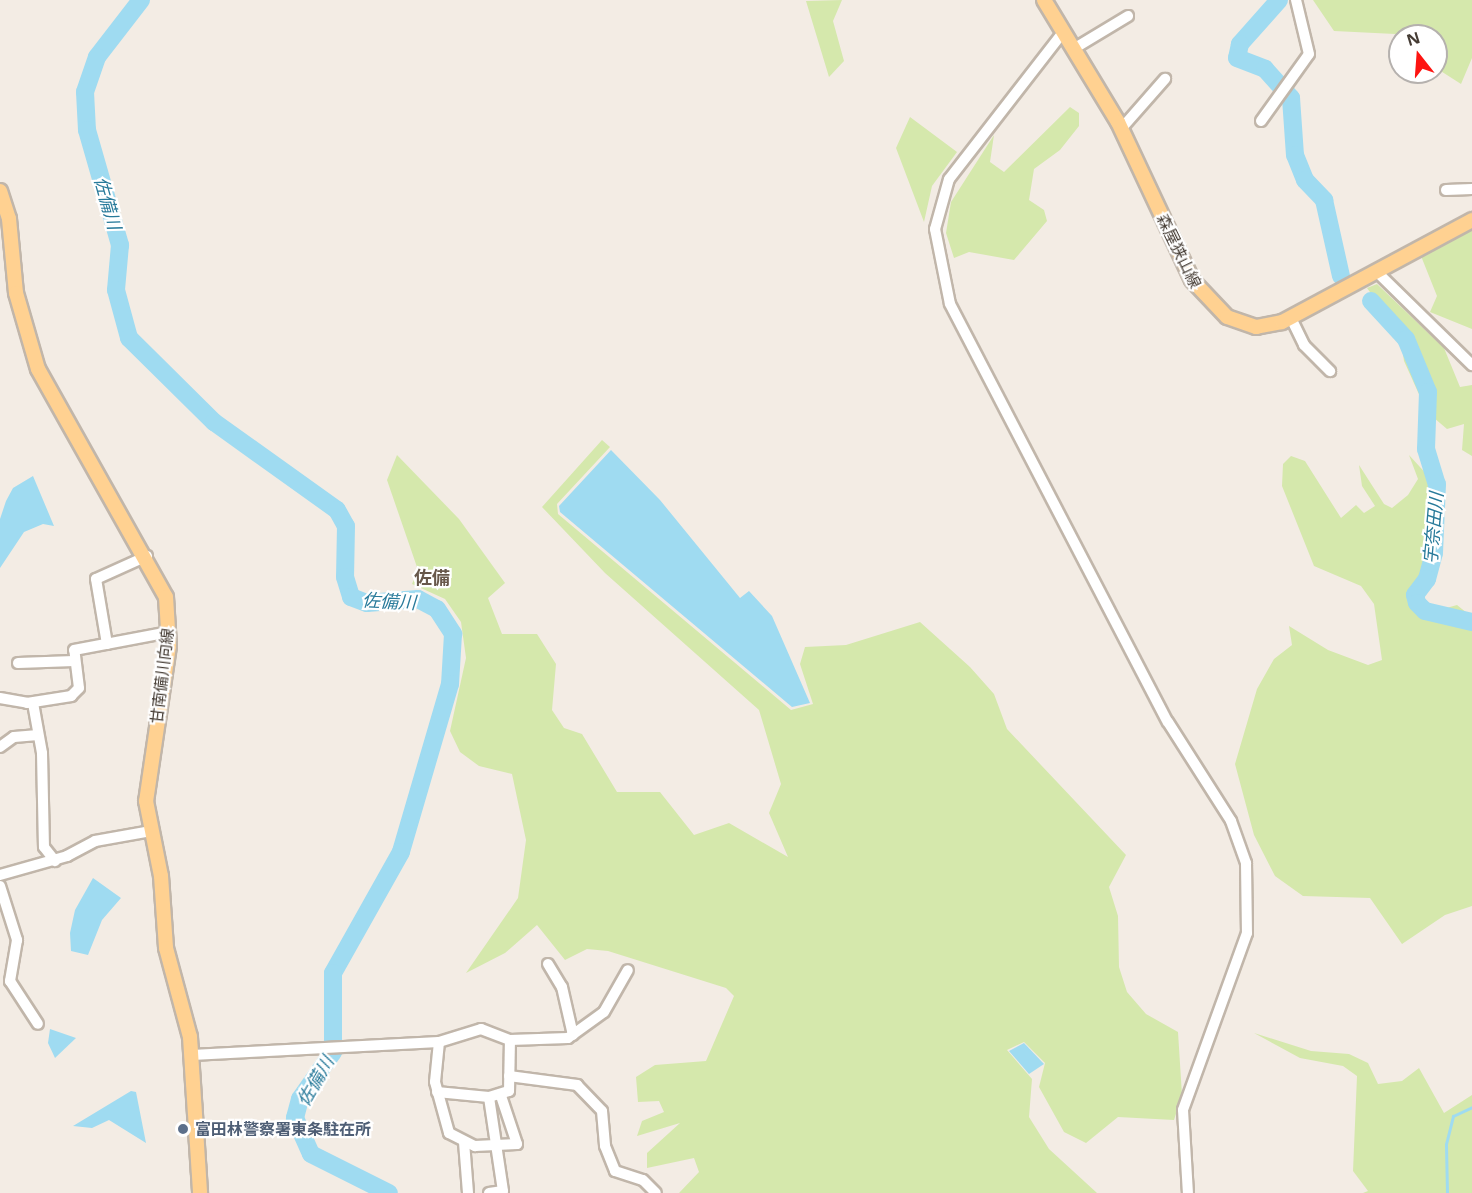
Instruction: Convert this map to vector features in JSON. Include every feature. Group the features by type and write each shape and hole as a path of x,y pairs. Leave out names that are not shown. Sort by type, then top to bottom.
{"main road":[{"name":"森屋狭山線","path":"1044,0 1075,48 1121,129 1204,300 1246,325 1265,326 1291,318 1378,273 1472,220"},
{"name":"甘南備川向線","path":"0,191 9,219 16,293 38,369 147,556 166,597 169,632 146,780 166,948 192,1055 200,1193"}],"street":[{"path":"1261,121 1285,91 1310,44 1296,0"},
{"path":"1075,48 1128,16"},
{"path":"1064,31 949,179 935,229 950,304 1168,722 1231,821 1246,863 1247,933 1184,1110 1188,1193"},
{"path":"1121,129 1165,79"},
{"path":"1446,190 1472,189"},
{"path":"1378,273 1472,365"},
{"path":"1291,318 1305,345 1330,370"},
{"path":"107,644 96,579 147,556"},
{"path":"0,698 33,703 76,693 74,650 169,632"},
{"path":"18,663 74,661"},
{"path":"33,703 38,735 44,847 55,861"},
{"path":"0,747 14,737 38,735"},
{"path":"0,875 55,861 94,841 151,831"},
{"path":"1,891 17,940 10,981 39,1024"},
{"path":"548,964 562,987 573,1035"},
{"path":"192,1055 439,1042 482,1029 510,1040 537,1043 573,1035 604,1012 628,970"},
{"path":"436,1092 489,1097 501,1096 509,1091 510,1040"},
{"path":"439,1042 436,1092 449,1133 475,1146 495,1141 518,1144 501,1096"},
{"path":"509,1076 577,1084 602,1111 605,1146 615,1171 643,1180 656,1193"},
{"path":"489,1097 503,1191 489,1193"},
{"path":"464,1142 468,1193"}],"green space":[{"path":"842,0 833,21 844,61 829,77 806,1"},
{"path":"1313,0 1472,0 1472,58 1461,84 1448,76 1448,24 1388,24 1388,34 1334,31"},
{"path":"1070,107 1079,113 1079,126 1060,150 1034,169 1029,200 1044,210 1047,221 1014,260 969,252 954,258 946,233 951,202 994,135 990,162 1004,172"},
{"path":"910,117 957,152 932,186 924,222 896,148"},
{"path":"1472,227 1472,329 1430,312 1437,296 1421,256"},
{"path":"1377,284 1444,348 1460,387 1472,385 1472,456 1462,450 1464,424 1447,429 1427,412 1404,361 1400,333 1367,288"},
{"path":"602,440 610,447 557,504 558,514 791,710 813,704 800,664 805,647 846,645 920,622 970,667 994,694 1007,729 1126,855 1109,887 1118,916 1119,967 1127,992 1146,1014 1178,1032 1182,1095 1174,1120 1118,1117 1086,1143 1064,1132 1039,1087 1045,1063 1024,1042 1007,1050 1032,1079 1029,1117 1049,1149 1097,1193 679,1193 699,1172 694,1158 647,1168 647,1153 680,1123 637,1136 642,1121 664,1112 659,1101 638,1102 636,1077 655,1065 706,1061 734,996 726,988 608,951 587,949 565,960 537,925 505,953 466,973 518,898 526,840 512,774 479,766 460,752 450,731 466,658 461,622 445,599 412,584 418,570 387,480 397,455 459,519 505,583 488,598 502,634 537,634 556,664 552,710 564,728 582,734 617,792 660,792 694,835 729,823 788,857 769,813 781,784 759,710 605,573 542,507"},
{"path":"1409,455 1430,478 1437,500 1436,553 1423,592 1429,613 1457,605 1472,617 1472,906 1445,915 1402,944 1370,898 1303,896 1275,876 1254,835 1235,764 1257,689 1274,659 1292,645 1289,626 1328,650 1368,665 1382,660 1374,604 1361,586 1314,566 1282,486 1283,464 1291,456 1305,461 1341,518 1356,505 1364,513 1375,506 1362,486 1359,465 1384,504 1392,508 1408,495 1418,479"},
{"path":"1254,1033 1311,1051 1349,1054 1368,1063 1378,1084 1402,1081 1419,1068 1444,1113 1472,1095 1472,1193 1363,1193 1368,1191 1353,1171 1357,1076 1343,1066 1300,1058"}],"water":[{"path":"611,450 660,500 740,598 749,591 772,616 810,703 792,707 560,512 559,506"},
{"path":"33,476 54,526 43,524 24,532 0,568 0,519 6,501 13,488"},
{"path":"93,878 121,898 102,920 88,955 71,951 70,933 75,910"},
{"path":"50,1029 76,1038 55,1058 48,1043"},
{"path":"1024,1043 1044,1064 1029,1074 1009,1051"},
{"path":"131,1091 136,1092 146,1143 109,1120 92,1128 73,1126"}],"waterway":[{"name":"佐備川","path":"141,0 97,57 85,92 87,130 120,245 116,290 129,338 214,422 337,510 346,526 345,577 351,597 367,603 418,599 437,609 453,634 450,684 401,852 333,973 333,1052 300,1099 295,1118 311,1154 389,1193"},
{"name":"宇奈田川","path":"1279,0 1240,44 1237,58 1265,69 1291,98 1295,155 1305,180 1324,200 1341,276"},
{"name":"宇奈田川","path":"1371,301 1406,339 1428,392 1426,449 1437,484 1434,553 1427,579 1415,595 1417,603 1425,611 1472,622"},
{"path":"1447,1193 1446,1144 1453,1116 1472,1107"}],"place":[{"name":"富田林警察署東条駐在所","path":"183,1129"}],"district":[{"name":"佐備","path":"432,577"}]}
